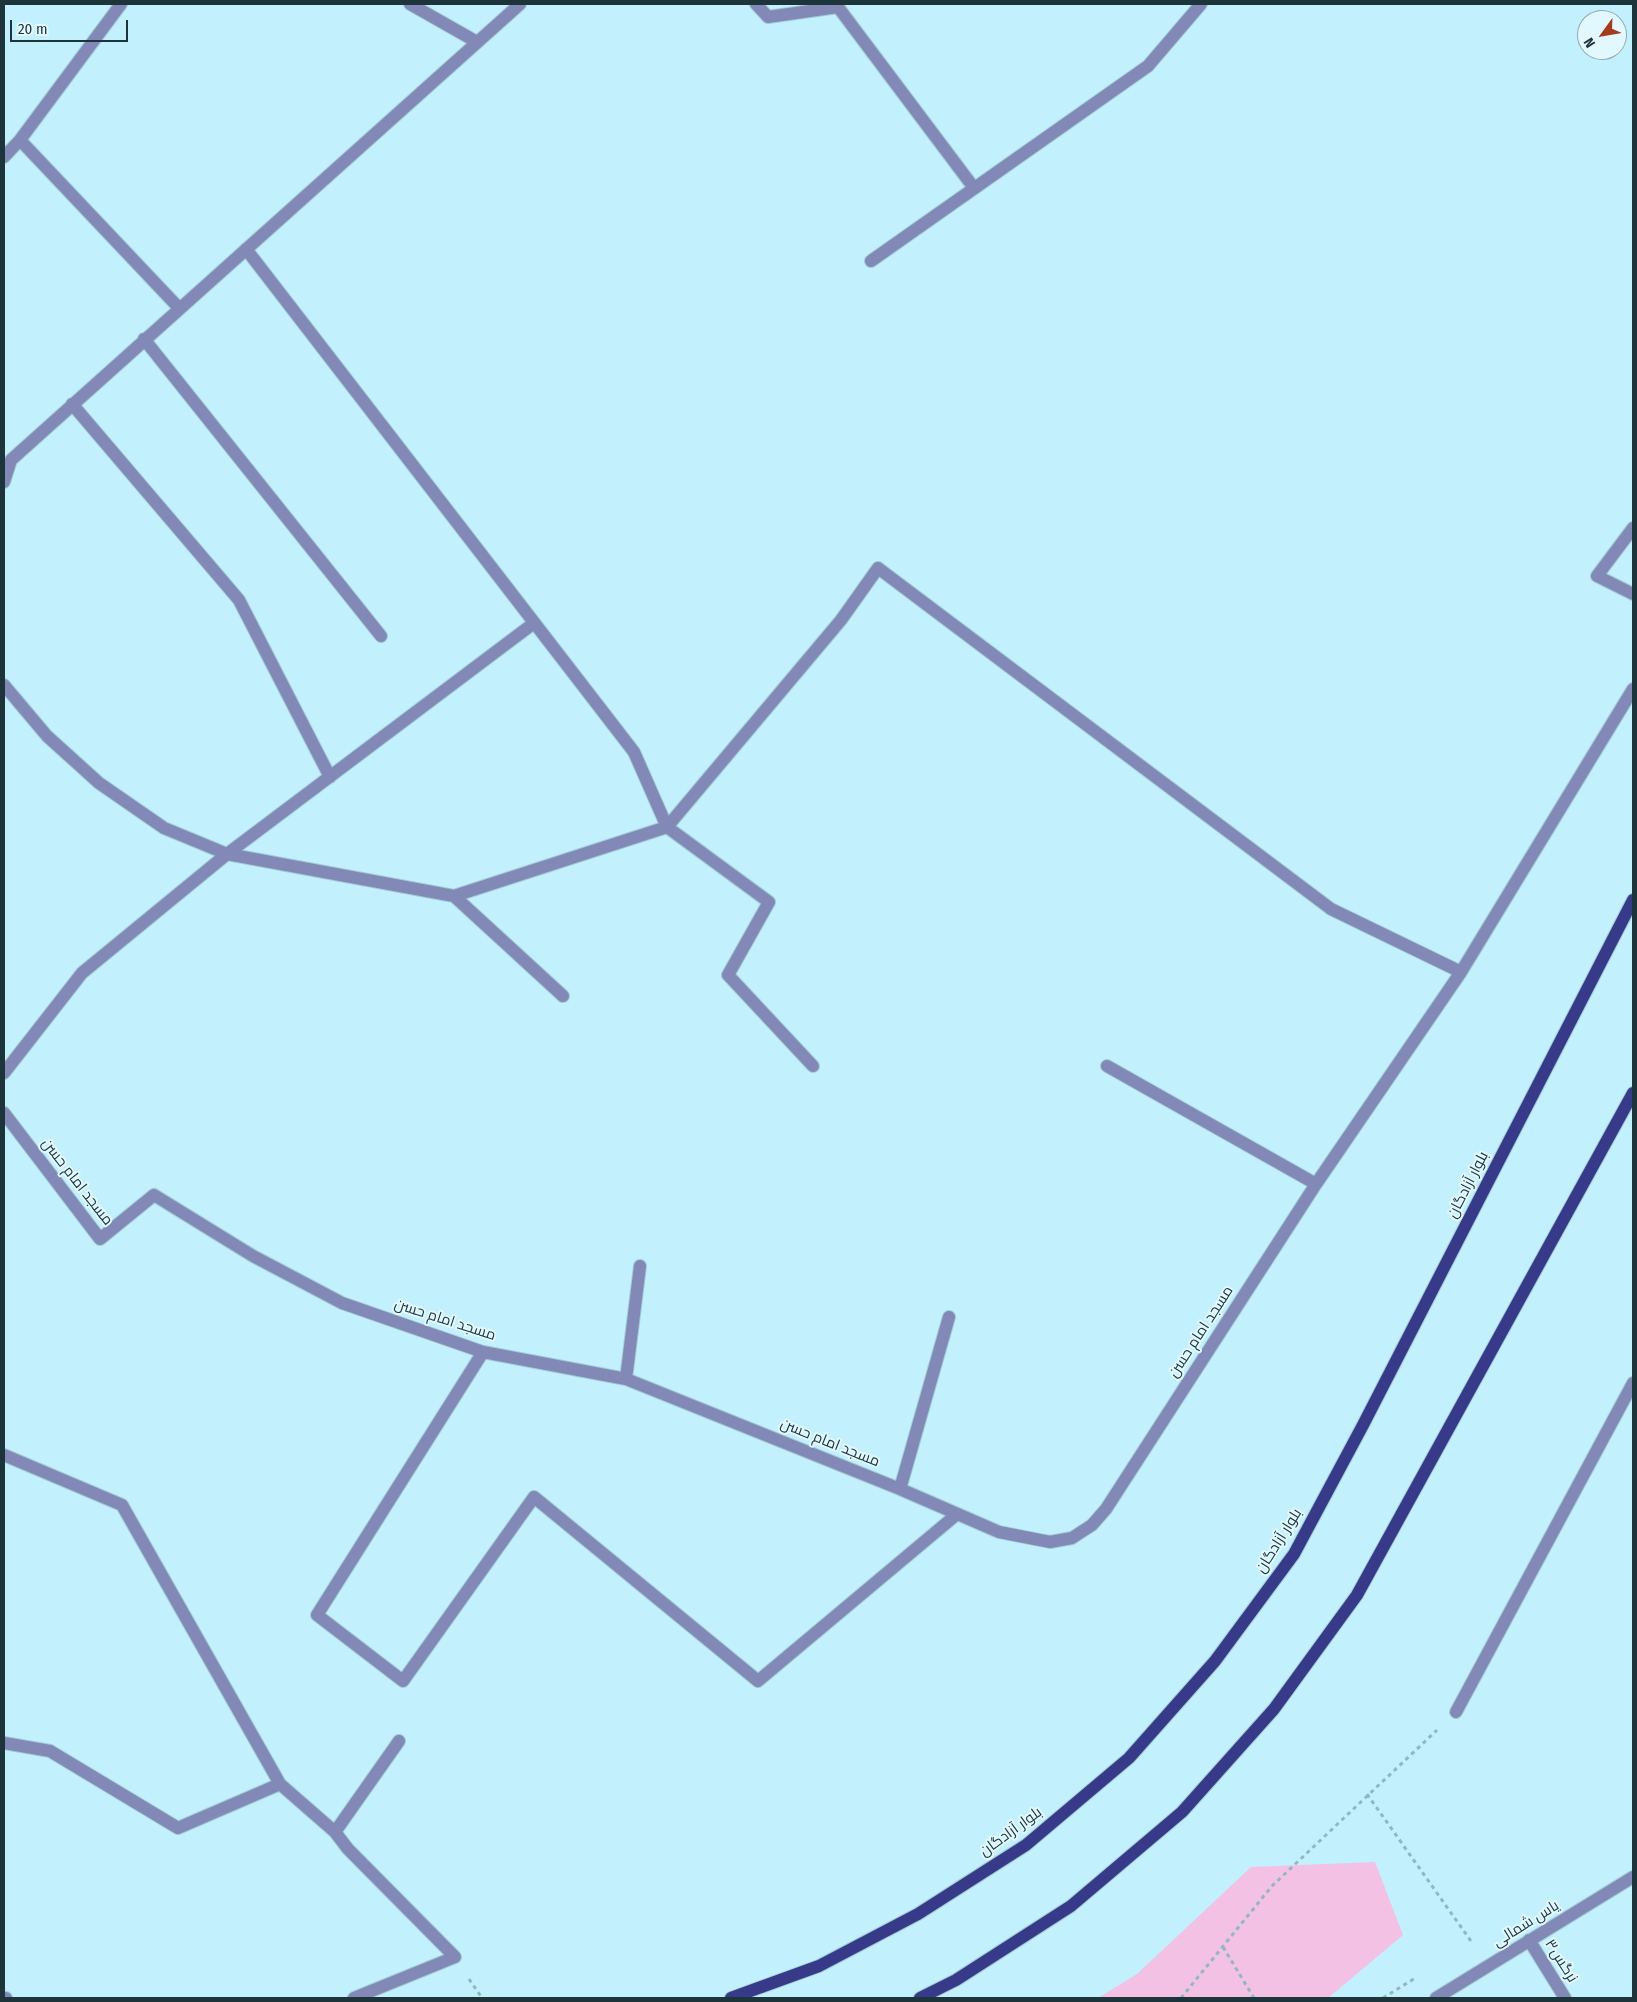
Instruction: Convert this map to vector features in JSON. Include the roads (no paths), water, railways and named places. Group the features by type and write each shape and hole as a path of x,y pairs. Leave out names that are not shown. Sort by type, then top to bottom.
{"main road":[{"name":"بلوار آزادگان","path":"731,1998 819,1966 918,1914 1026,1845 1129,1758 1215,1661 1294,1554 1368,1416 1633,900"},
{"path":"920,1998 956,1980 1070,1906 1182,1812 1274,1709 1358,1595 1430,1460 1633,1093"}],"street":[{"path":"4,157 20,140 121,4"},
{"path":"410,4 477,42"},
{"path":"4,482 6,458 72,404 520,4"},
{"path":"756,4 768,17 840,5 974,188"},
{"path":"871,261 1148,66 1201,4"},
{"path":"20,140 179,308"},
{"path":"246,249 634,752 667,827 769,902 728,975 813,1066"},
{"path":"144,339 381,636"},
{"path":"72,404 239,600 330,777"},
{"path":"1633,528 1597,576 1633,594"},
{"path":"4,685 47,736 99,783 164,828 227,854 454,896 667,827 841,620 878,568 1331,909 1461,972"},
{"path":"4,1073 82,973 227,854 534,623"},
{"name":"مسجد امام حسن","path":"4,1113 100,1239 154,1195 252,1256 342,1303 483,1352 626,1379 900,1489 956,1515 999,1532 1050,1542 1072,1538 1092,1525 1111,1501 1316,1184 1461,972 1633,689"},
{"path":"454,896 563,996"},
{"path":"1107,1066 1316,1184"},
{"path":"626,1379 640,1266"},
{"path":"900,1489 949,1317"},
{"path":"483,1352 317,1615 403,1681 534,1497 758,1681 956,1515"},
{"path":"1456,1712 1633,1383"},
{"path":"4,1456 122,1505 280,1784 335,1832 348,1849 455,1957 354,1998"},
{"path":"335,1832 399,1741"},
{"path":"4,1743 50,1751 178,1828 280,1784"},
{"name":"یاس شمالی","path":"1436,1998 1633,1876"},
{"name":"نرگس۳","path":"1529,1940 1565,1998"}]}
